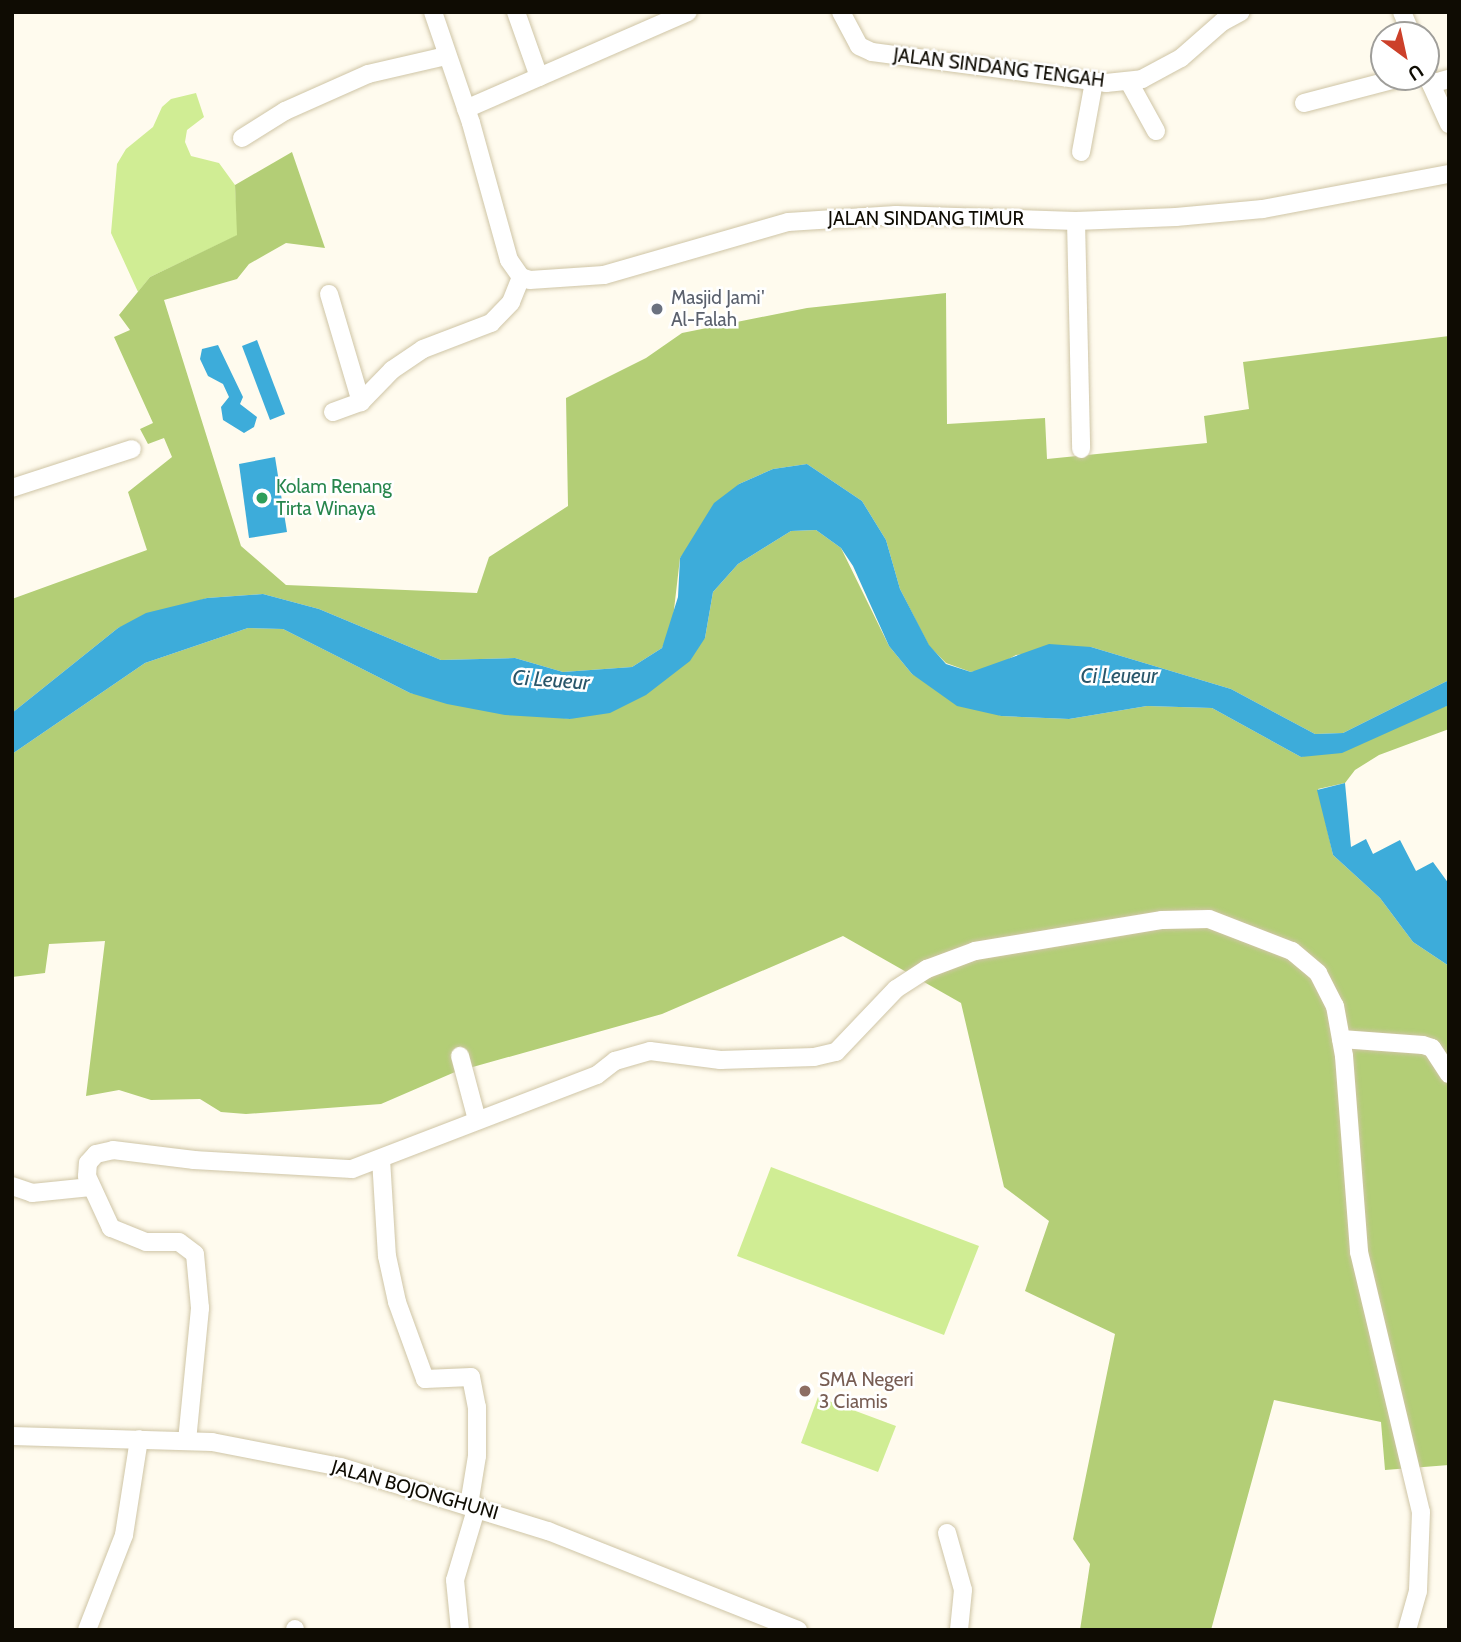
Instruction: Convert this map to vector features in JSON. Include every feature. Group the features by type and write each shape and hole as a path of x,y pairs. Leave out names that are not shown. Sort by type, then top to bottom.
{"street":[{"path":"333,412 361,402 408,358 501,315 521,277 509,260 466,109 433,12"},
{"path":"516,12 539,77"},
{"path":"466,109 688,12"},
{"name":"JALAN SINDANG TENGAH","path":"841,12 859,46 872,52 1094,82 1129,82 1181,58 1222,22 1241,12"},
{"path":"242,138 285,111 368,74 446,56"},
{"path":"1081,152 1094,82"},
{"path":"1129,82 1156,131"},
{"path":"1304,103 1370,86"},
{"path":"1439,91 1449,124"},
{"name":"JALAN SINDANG TIMUR","path":"521,277 604,275 788,222 896,215 1076,221 1263,209 1449,174"},
{"path":"1076,221 1081,449"},
{"path":"329,294 361,402"},
{"path":"12,488 132,449"},
{"path":"187,1441 199,1319 195,1255 179,1242 146,1242 111,1228 87,1176 90,1158 113,1150 194,1160 352,1169 597,1075 615,1062 650,1051 720,1060 825,1056 845,1046 896,989 943,961 992,947 1162,920 1209,919 1292,951 1327,988 1341,1039 1359,1252 1421,1512 1418,1591 1407,1630"},
{"path":"1341,1039 1423,1045 1432,1048 1449,1074"},
{"path":"460,1056 477,1120"},
{"path":"381,1158 387,1256 397,1302 425,1379 471,1377 477,1407 473,1506 455,1580 460,1630"},
{"path":"12,1186 32,1193 91,1188"},
{"name":"JALAN BOJONGHUNI","path":"12,1436 187,1441 341,1467 473,1506 798,1630"},
{"path":"87,1630 124,1535 139,1439"},
{"path":"947,1533 963,1590 959,1630"}],"green space":[{"path":"196,93 204,117 187,130 185,142 191,156 219,163 235,185 238,235 150,277 138,292 111,233 117,164 126,149 153,127 162,107 171,99"},
{"path":"292,152 325,248 286,243 249,264 237,279 164,300 241,546 286,585 477,593 489,557 568,506 566,398 646,358 682,333 807,308 946,293 947,424 1045,418 1047,459 1207,443 1204,416 1249,409 1243,362 1449,336 1449,680 1343,733 1315,734 1231,689 1091,647 1016,655 992,668 971,672 946,663 929,646 900,589 886,540 862,501 807,464 773,469 739,484 680,558 672,627 662,648 632,667 563,672 515,658 441,660 319,609 263,594 207,598 118,628 12,713 12,599 147,550 128,492 172,457 164,438 148,444 140,429 153,423 114,337 130,330 119,315 150,277 237,235 235,185"},
{"path":"816,530 841,548 889,646 912,674 1001,716 1069,719 1147,706 1212,708 1301,757 1449,705 1449,729 1379,755 1355,770 1345,783 1318,789 1333,855 1380,898 1413,942 1449,966 1449,1465 1385,1470 1381,1422 1274,1400 1211,1630 1080,1630 1090,1564 1073,1539 1115,1334 1025,1291 1049,1221 1004,1187 961,1003 843,936 662,1014 455,1072 381,1104 246,1114 221,1112 200,1099 151,1100 119,1090 86,1096 105,941 49,944 45,973 12,977 12,754 145,663 248,628 283,629 410,693 570,719 705,638 713,592 738,564 791,531"},
{"path":"771,1167 979,1246 944,1335 737,1256"},
{"path":"818,1397 896,1426 878,1472 801,1443"}],"water":[{"name":"Kolam Renang Tirta Winaya","path":"257,340 285,414 270,420 242,346"},
{"name":"Kolam Renang Tirta Winaya","path":"218,345 243,397 240,404 257,417 254,427 244,433 223,420 221,407 229,397 223,384 208,376 200,359 202,349"},
{"name":"Kolam Renang Tirta Winaya","path":"275,457 287,532 249,538 239,464"},
{"name":"Ci Leueur","path":"807,464 862,501 886,540 900,589 929,645 946,664 971,672 1049,644 1091,647 1231,689 1315,734 1343,733 1449,680 1449,705 1342,753 1301,757 1212,708 1147,706 1069,719 1001,716 957,706 912,674 889,646 853,566 841,548 816,530 791,531 738,564 713,592 705,638 690,661 646,695 610,713 570,719 505,715 447,704 410,693 283,629 248,628 145,663 12,754 12,713 118,628 146,613 207,598 263,594 319,609 441,660 515,658 563,672 632,667 662,648 678,597 680,558 714,503 739,484 773,469"},
{"path":"1345,783 1351,847 1366,839 1373,854 1400,840 1416,871 1433,862 1449,884 1449,966 1413,942 1380,898 1333,855 1317,790"}],"place":[{"name":"Masjid Jami' Al-Falah","path":"657,309"},
{"name":"Kolam Renang Tirta Winaya","path":"262,498"},
{"name":"SMA Negeri 3 Ciamis","path":"805,1391"}]}
